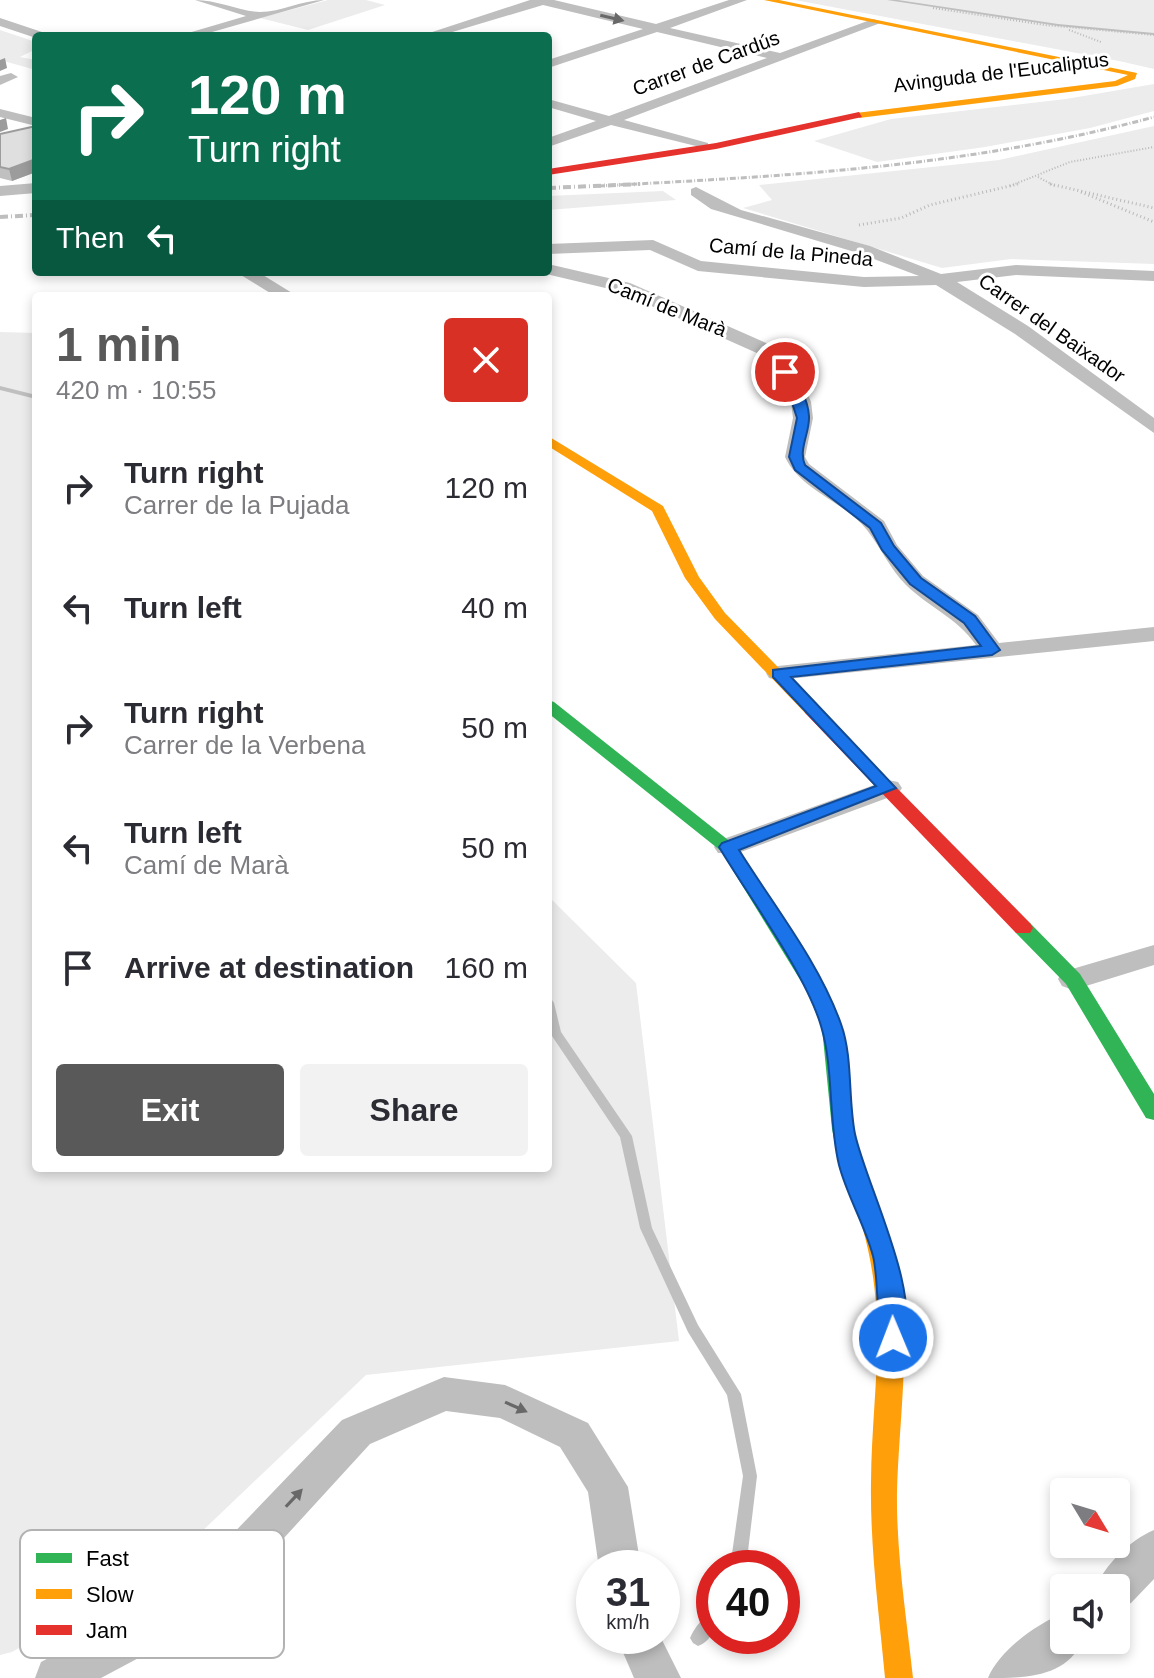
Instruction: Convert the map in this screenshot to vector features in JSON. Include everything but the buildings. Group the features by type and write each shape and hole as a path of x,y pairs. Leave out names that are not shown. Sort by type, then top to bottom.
{"street":[{"path":"201,0 259,16"},
{"path":"199,32 318,0"},
{"path":"552,63 741,0"},
{"path":"768,0 877,22"},
{"path":"439,32 542,1 781,57"},
{"path":"0,22 32,33"},
{"name":"Carrer de Cardús","path":"552,142 877,22"},
{"name":"Avinguda de l'Eucaliptus","path":"552,172 615,164 828,119 1093,87 1123,80 1133,73 877,22"},
{"path":"552,104 703,146"},
{"path":"0,113 32,123"},
{"path":"12,135 32,126"},
{"path":"0,191 32,188"},
{"name":"Carrer del Baixador","path":"696,192 735,213 899,262 939,280 983,304 1154,427"},
{"name":"Camí de la Pineda","path":"552,249 639,244 664,248 698,266 864,282 939,280 1016,270 1154,276"},
{"name":"Camí de Marà","path":"552,270 624,287 766,350 795,387 801,402 803,418 795,457 800,467 876,526 887,547 915,581 970,620 992,650"},
{"path":"250,276 269,292"},
{"path":"552,443 658,509 692,578 720,616 1073,979 1154,1112"},
{"path":"778,673 1154,634"},
{"path":"552,708 728,847 817,991 832,1028 843,1129 851,1167 884,1254 892,1298 893,1338 884,1512 899,1678"},
{"path":"728,847 888,788"},
{"path":"1073,979 1154,955"},
{"path":"264,1530 356,1432 444,1394 505,1402 574,1435 608,1487 617,1550"},
{"path":"1130,1575 1154,1550"},
{"path":"1010,1678 1050,1645"},
{"path":"644,1654 659,1678"},
{"path":"57,1678 95,1658"}],"path":[{"path":"929,7 1045,25 1154,35"},
{"path":"819,236 838,227 901,218 930,205 1037,176 1070,162 1154,147"},
{"path":"1037,176 1053,185 1154,208"},
{"path":"1077,190 1154,222"}],"shaded area":[{"path":"328,0 366,0 385,5 308,30 260,18"},
{"path":"795,0 1154,0 1154,69 1119,61"},
{"path":"0,30 32,41 32,51 20,57 32,59 32,69 0,60"},
{"path":"1154,84 1154,111 1090,128 985,147 877,162 814,141 891,119 1066,99"},
{"path":"1154,126 1154,264 1011,259 942,268 743,208 772,200 759,185 999,160"},
{"path":"663,191 676,200 552,210 552,196"},
{"path":"0,332 32,333 32,1172 552,1172 552,900 636,983 679,1341 366,1375 203,1530 20,1530 20,1647 0,1655"}],"waterway":[{"path":"889,0 1058,25 1154,34"},
{"path":"0,388 32,396"},
{"path":"552,1018 556,1033 626,1136 646,1228 693,1328 734,1394 750,1476 740,1550"}],"railway":[{"path":"611,185 809,173 947,158 1085,134 1154,117"},
{"path":"611,185 640,184"},
{"path":"552,188 611,185"},
{"path":"598,186 611,185"},
{"path":"0,217 32,215"}],"traffic: fast":[{"path":"552,708 728,847 817,991 832,1028 843,1129 851,1167 873,1226"},
{"path":"1023,928 1073,979 1154,1112"}],"traffic: slow":[{"path":"768,0 1133,73 1132,77 1117,83 859,115"},
{"path":"552,443 658,509 692,578 720,616 812,711"},
{"path":"873,1226 889,1296 891,1332 884,1512 899,1678"}],"traffic: jam":[{"path":"552,171 716,146 859,115"},
{"path":"812,711 1023,928"}],"route":[{"path":"785,372 801,402 803,418 795,457 800,467 876,526 884,536 887,547 915,581 970,620 992,650 778,673 888,788 728,847 817,991 832,1028 839,1065 843,1129 851,1167 884,1254 892,1298 893,1338"}]}
